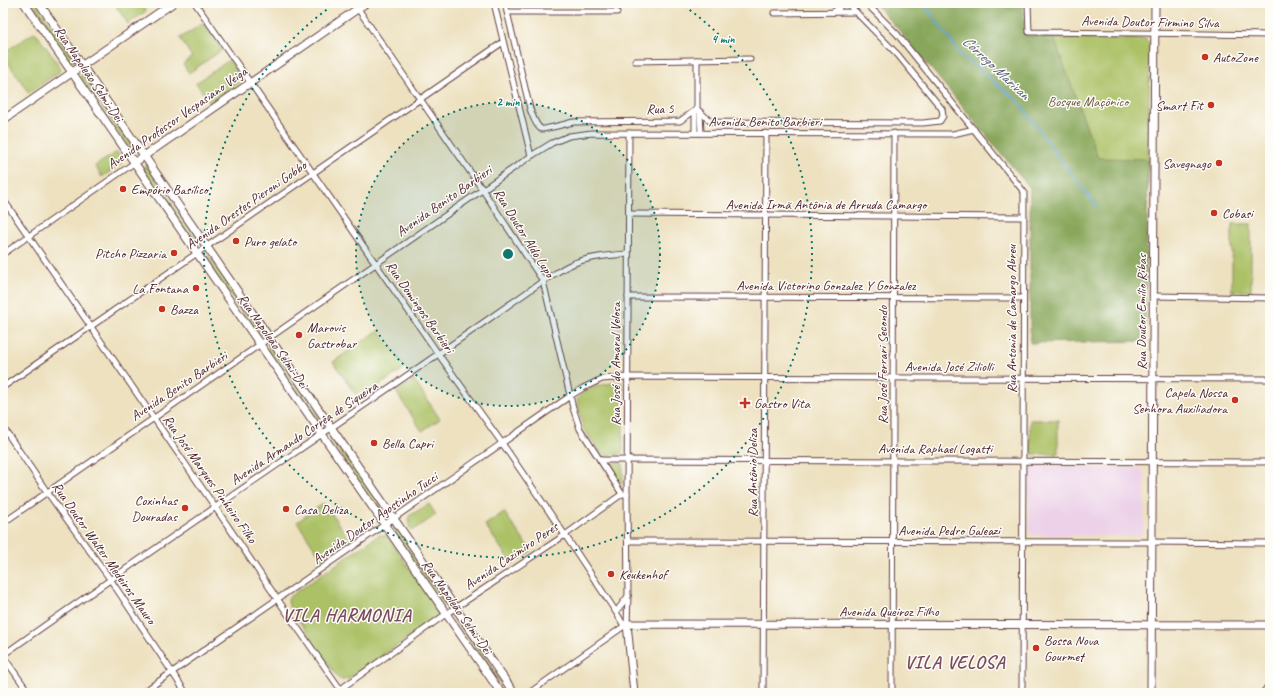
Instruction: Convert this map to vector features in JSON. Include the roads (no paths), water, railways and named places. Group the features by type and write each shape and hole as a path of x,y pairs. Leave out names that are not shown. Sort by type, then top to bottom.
{"main road":[{"path":"1265,693 1270,686"}],"street":[{"name":"Rua Napoleão Selmi-Dei","path":"24,3 501,693"},
{"name":"Rua Napoleão Selmi-Dei","path":"39,3 206,247 395,518 514,693"},
{"path":"3,120 173,3"},
{"name":"Rua Domingos Barbieri","path":"195,3 502,443 625,625"},
{"name":"Avenida Professor Vespasiano Veiga","path":"3,254 251,82 356,6 366,3"},
{"path":"494,3 531,156"},
{"name":"Rua 5","path":"505,3 530,109 536,123 540,128 545,130 562,124 574,122 680,121 697,111"},
{"path":"833,12 839,8 840,3"},
{"path":"697,111 710,120 717,122 923,123 940,121 944,116 942,108 898,55 847,3"},
{"name":"Rua Antonia de Camargo Abreu","path":"866,3 897,34 1024,192 1022,693"},
{"name":"Avenida Doutor Firmino Silva","path":"1028,3 1029,32 1270,35"},
{"name":"Rua Doutor Emílio Ribas","path":"1151,693 1156,3"},
{"name":"Rua Doutor Aldo Lupo","path":"356,6 482,189 543,282 570,396 580,429 624,494"},
{"path":"508,12 618,12"},
{"path":"774,13 856,12"},
{"name":"Avenida Orestes Pieroni Gobbo","path":"3,387 503,42"},
{"path":"635,61 750,59"},
{"path":"695,133 697,111 697,60"},
{"path":"697,111 701,133"},
{"name":"Avenida Benito Barbieri","path":"3,523 482,189 552,143 569,136 592,132 953,134 974,129"},
{"name":"Rua José do Amaral Velosa","path":"629,133 627,459 624,494 628,542 628,595 625,625 634,693"},
{"name":"Rua Antônio Deliza","path":"763,693 766,133"},
{"name":"Rua José Ferrari Secondo","path":"892,693 894,133"},
{"name":"Rua José Marques Pinheiro Filho","path":"3,199 342,691"},
{"name":"Avenida Irmã Antônia de Arruda Camargo","path":"629,214 1024,217"},
{"name":"Avenida Armando Corrêa de Siqueira","path":"3,655 110,579 543,282 570,265 592,259 628,254"},
{"path":"1154,296 1270,298"},
{"name":"Avenida Victorino Gonzalez Y Gonzalez","path":"628,297 1023,298"},
{"name":"Avenida Doutor Agostinho Tucci","path":"142,693 570,396 602,379 628,377"},
{"name":"Avenida José Ziliolli","path":"628,377 1153,380 1270,379"},
{"name":"Rua Doutor Walter Medeiros Mauro","path":"3,427 47,492 110,579 186,693"},
{"name":"Avenida Raphael Logatti","path":"600,460 764,459 893,461 1270,462"},
{"name":"Avenida Cazimiro Peres","path":"335,693 342,691 446,614 624,494"},
{"name":"Avenida Pedro Galeazi","path":"628,542 1270,543"},
{"path":"616,612 628,595"},
{"path":"529,693 625,625"},
{"name":"Avenida Queiroz Filho","path":"625,625 1270,625"},
{"path":"3,655 28,693"}],"waterway":[{"name":"Córrego Marivan","path":"923,3 962,56 1019,102 1097,207"}],"place":[{"name":"AutoZone","path":"1205,57"},
{"name":"Smart Fit","path":"1211,105"},
{"name":"Savegnago","path":"1219,163"},
{"name":"Empório Basílico","path":"123,189"},
{"name":"Cobasi","path":"1214,213"},
{"name":"Puro gelato","path":"236,241"},
{"name":"Pitcho Pizzaria","path":"174,253"},
{"name":"La Fontana","path":"196,288"},
{"name":"Bazza","path":"162,309"},
{"name":"Marovis Gastrobar","path":"299,335"},
{"name":"Capela Nossa Senhora Auxiliadora","path":"1235,400"},
{"name":"Gastro Vita","path":"745,403"},
{"name":"Bella Capri","path":"374,443"},
{"name":"Coxinhas Douradas","path":"185,508"},
{"name":"Casa Deliza","path":"286,509"},
{"name":"Keukenhof","path":"611,574"},
{"name":"Bossa Nova Gourmet","path":"1036,648"}],"district":[{"name":"VILA HARMONIA","path":"347,615"},
{"name":"VILA VELOSA","path":"955,662"}],"park label":[{"name":"Bosque Maçônico","path":"1088,101"}]}
